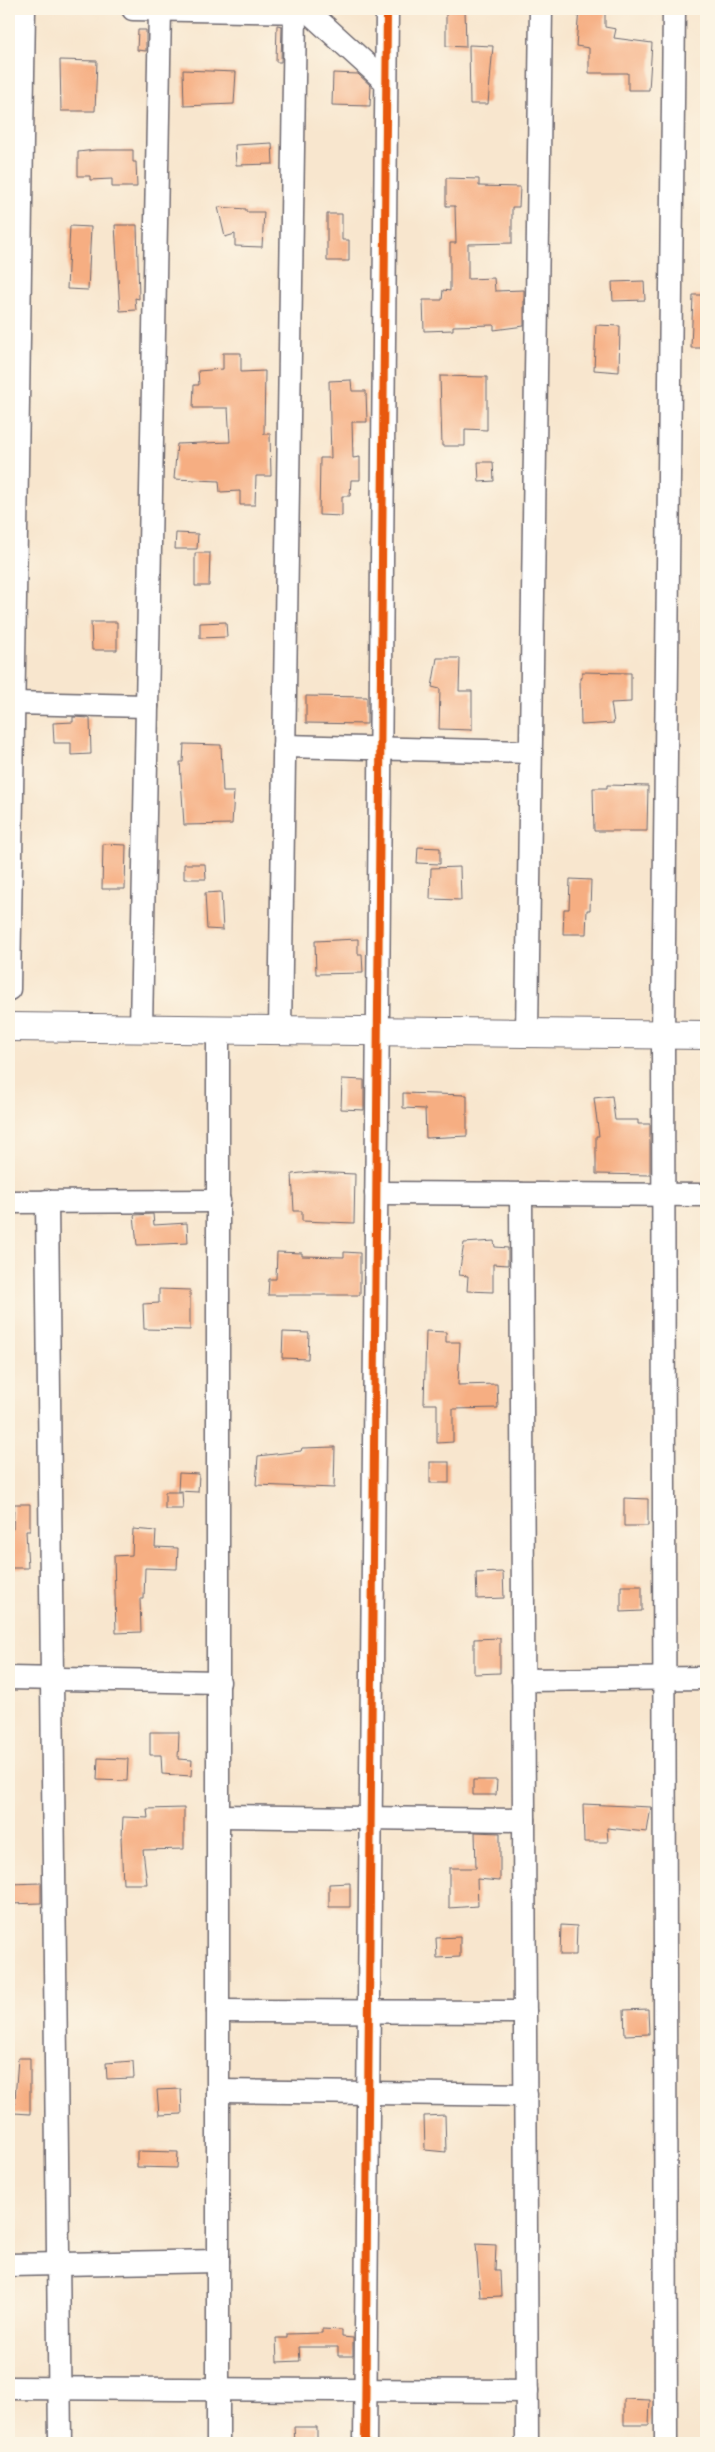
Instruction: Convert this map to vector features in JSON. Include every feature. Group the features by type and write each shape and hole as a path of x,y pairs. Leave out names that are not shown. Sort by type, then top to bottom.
{"street":[{"path":"9,989 13,703 11,663 24,9"},
{"path":"133,9 309,12 386,82"},
{"path":"142,1028 160,9"},
{"path":"366,2443 387,9"},
{"path":"527,1033 541,9"},
{"path":"666,2443 663,1034 674,9"},
{"path":"280,1030 295,12"},
{"path":"13,703 147,706"},
{"path":"284,746 531,752"},
{"path":"9,1027 706,1035"},
{"path":"218,1030 218,2443"},
{"path":"376,1193 706,1195"},
{"path":"521,1194 527,2443"},
{"path":"9,1202 219,1201"},
{"path":"47,1202 60,2443"},
{"path":"9,1678 219,1682"},
{"path":"524,1680 706,1678"},
{"path":"218,1816 524,1820"},
{"path":"218,2011 525,2012"},
{"path":"218,2091 526,2095"},
{"path":"9,2265 218,2261"},
{"path":"9,2388 527,2392"}],"building":[{"path":"446,9 465,9 466,47 446,46"},
{"path":"579,9 605,9 605,27 616,29 614,38 652,43 649,90 628,90 628,73 589,73 589,48 576,46"},
{"path":"277,25 282,26 281,62 276,62"},
{"path":"138,30 146,30 146,51 137,50"},
{"path":"469,45 493,46 488,104 470,104"},
{"path":"60,60 97,61 95,111 61,111"},
{"path":"183,70 236,72 234,104 184,106"},
{"path":"333,73 358,74 371,86 370,106 332,105"},
{"path":"272,143 273,164 236,165 235,145"},
{"path":"133,150 133,162 136,162 137,187 112,187 112,179 90,180 90,176 78,176 78,152"},
{"path":"446,178 479,179 479,186 520,187 519,207 512,207 512,243 468,244 468,279 494,278 495,291 524,290 524,326 494,330 494,325 453,326 453,330 424,331 423,300 442,300 443,290 450,291 450,243 456,243 455,206 446,206"},
{"path":"218,207 246,209 246,212 264,212 262,247 235,246 235,234 225,237"},
{"path":"327,214 342,214 342,240 349,240 349,261 327,261"},
{"path":"115,225 137,225 139,299 135,298 136,310 120,311"},
{"path":"70,226 91,227 88,290 67,289"},
{"path":"644,281 645,300 613,301 612,282"},
{"path":"693,295 706,295 706,348 691,348"},
{"path":"596,325 620,326 619,372 594,370"},
{"path":"223,353 241,353 241,372 265,371 264,434 270,434 271,476 256,476 255,505 240,505 240,491 220,492 219,481 174,479 177,444 230,442 228,408 193,408 194,385 199,385 198,371 223,369"},
{"path":"440,376 487,377 487,430 465,429 465,446 442,446"},
{"path":"351,380 352,391 366,391 367,422 352,422 353,458 360,457 360,480 351,480 350,496 342,496 342,516 319,515 320,458 331,458 329,381"},
{"path":"478,462 493,462 494,481 479,482"},
{"path":"176,533 198,534 197,549 175,549"},
{"path":"195,553 210,553 209,586 195,586"},
{"path":"91,622 117,622 117,650 92,650"},
{"path":"226,622 227,637 200,638 200,623"},
{"path":"437,658 460,658 459,691 472,691 472,730 439,729 440,689 432,687"},
{"path":"582,672 631,673 631,702 611,703 614,723 581,725 580,678 582,678"},
{"path":"306,696 367,697 367,724 306,723"},
{"path":"73,717 90,718 91,754 71,755 71,743 54,743 53,723 73,722"},
{"path":"184,744 221,745 223,792 234,792 232,824 184,825 180,762 183,762"},
{"path":"607,785 648,786 647,831 594,831 593,788 607,788"},
{"path":"103,844 126,845 125,889 102,889"},
{"path":"418,847 440,848 440,864 417,863"},
{"path":"184,864 205,864 206,879 184,879"},
{"path":"460,867 461,900 430,899 431,868"},
{"path":"570,879 591,880 590,910 587,910 586,934 563,934 564,909 569,909"},
{"path":"221,892 223,930 207,929 205,893"},
{"path":"358,939 358,954 362,954 363,973 316,974 315,941"},
{"path":"342,1079 364,1080 364,1110 341,1109"},
{"path":"403,1093 467,1095 467,1136 426,1138 425,1109 403,1108"},
{"path":"612,1096 615,1120 638,1120 638,1124 650,1124 650,1175 596,1174 596,1136 599,1136 594,1098"},
{"path":"311,1172 355,1174 354,1223 302,1221 302,1211 294,1211 292,1174"},
{"path":"153,1214 154,1225 187,1223 188,1243 137,1245 134,1215"},
{"path":"494,1241 495,1247 508,1248 508,1265 493,1264 493,1292 467,1291 468,1276 459,1275 464,1243"},
{"path":"277,1252 302,1253 302,1256 344,1257 344,1252 360,1253 360,1295 268,1295 269,1279 276,1279"},
{"path":"159,1289 190,1290 190,1330 144,1329 143,1304 159,1303"},
{"path":"426,1331 446,1332 446,1342 460,1342 458,1385 497,1384 498,1408 453,1409 453,1442 437,1443 437,1404 424,1404"},
{"path":"283,1332 309,1333 308,1359 282,1358"},
{"path":"335,1447 334,1488 256,1485 258,1456 301,1451 302,1448"},
{"path":"430,1462 449,1462 449,1483 430,1483"},
{"path":"179,1473 199,1474 198,1492 178,1491"},
{"path":"165,1492 182,1492 183,1509 165,1509"},
{"path":"624,1498 648,1499 648,1526 624,1526"},
{"path":"14,1504 30,1504 30,1531 26,1531 28,1568 9,1568 9,1530 13,1529"},
{"path":"133,1529 156,1531 155,1547 178,1548 177,1569 145,1568 144,1599 140,1599 141,1632 116,1633 114,1556 132,1555"},
{"path":"503,1572 504,1598 477,1599 476,1573"},
{"path":"621,1586 642,1586 642,1611 621,1612"},
{"path":"500,1638 500,1673 474,1674 474,1639"},
{"path":"150,1732 179,1732 178,1759 192,1760 191,1776 162,1774 161,1755 150,1755"},
{"path":"98,1758 128,1759 127,1781 97,1780"},
{"path":"473,1780 497,1780 496,1795 473,1795"},
{"path":"583,1804 651,1807 647,1832 607,1828 608,1842 584,1842"},
{"path":"184,1808 184,1849 143,1850 147,1884 123,1884 121,1837 123,1817 148,1818 147,1809"},
{"path":"475,1832 500,1833 500,1881 477,1879 478,1906 449,1908 449,1868 476,1868"},
{"path":"41,1883 41,1903 9,1904 9,1884"},
{"path":"350,1883 350,1907 329,1907 329,1884"},
{"path":"561,1925 577,1926 576,1955 560,1955"},
{"path":"460,1937 460,1957 437,1958 436,1938"},
{"path":"648,2009 649,2034 625,2035 624,2010"},
{"path":"18,2058 30,2058 30,2114 14,2113"},
{"path":"133,2061 134,2078 107,2079 106,2063"},
{"path":"181,2089 182,2114 159,2115 157,2090"},
{"path":"445,2115 446,2152 425,2150 424,2116"},
{"path":"137,2151 178,2152 177,2168 137,2167"},
{"path":"476,2244 496,2245 495,2270 500,2270 501,2296 480,2297"},
{"path":"322,2329 342,2330 342,2337 353,2338 353,2356 338,2356 338,2347 299,2347 300,2361 277,2362 276,2338 287,2338 287,2334 322,2333"},
{"path":"624,2399 650,2400 649,2425 624,2425"},
{"path":"294,2427 317,2427 317,2443 295,2443"}],"cycle path":[{"path":"365,2443 387,9"}]}
